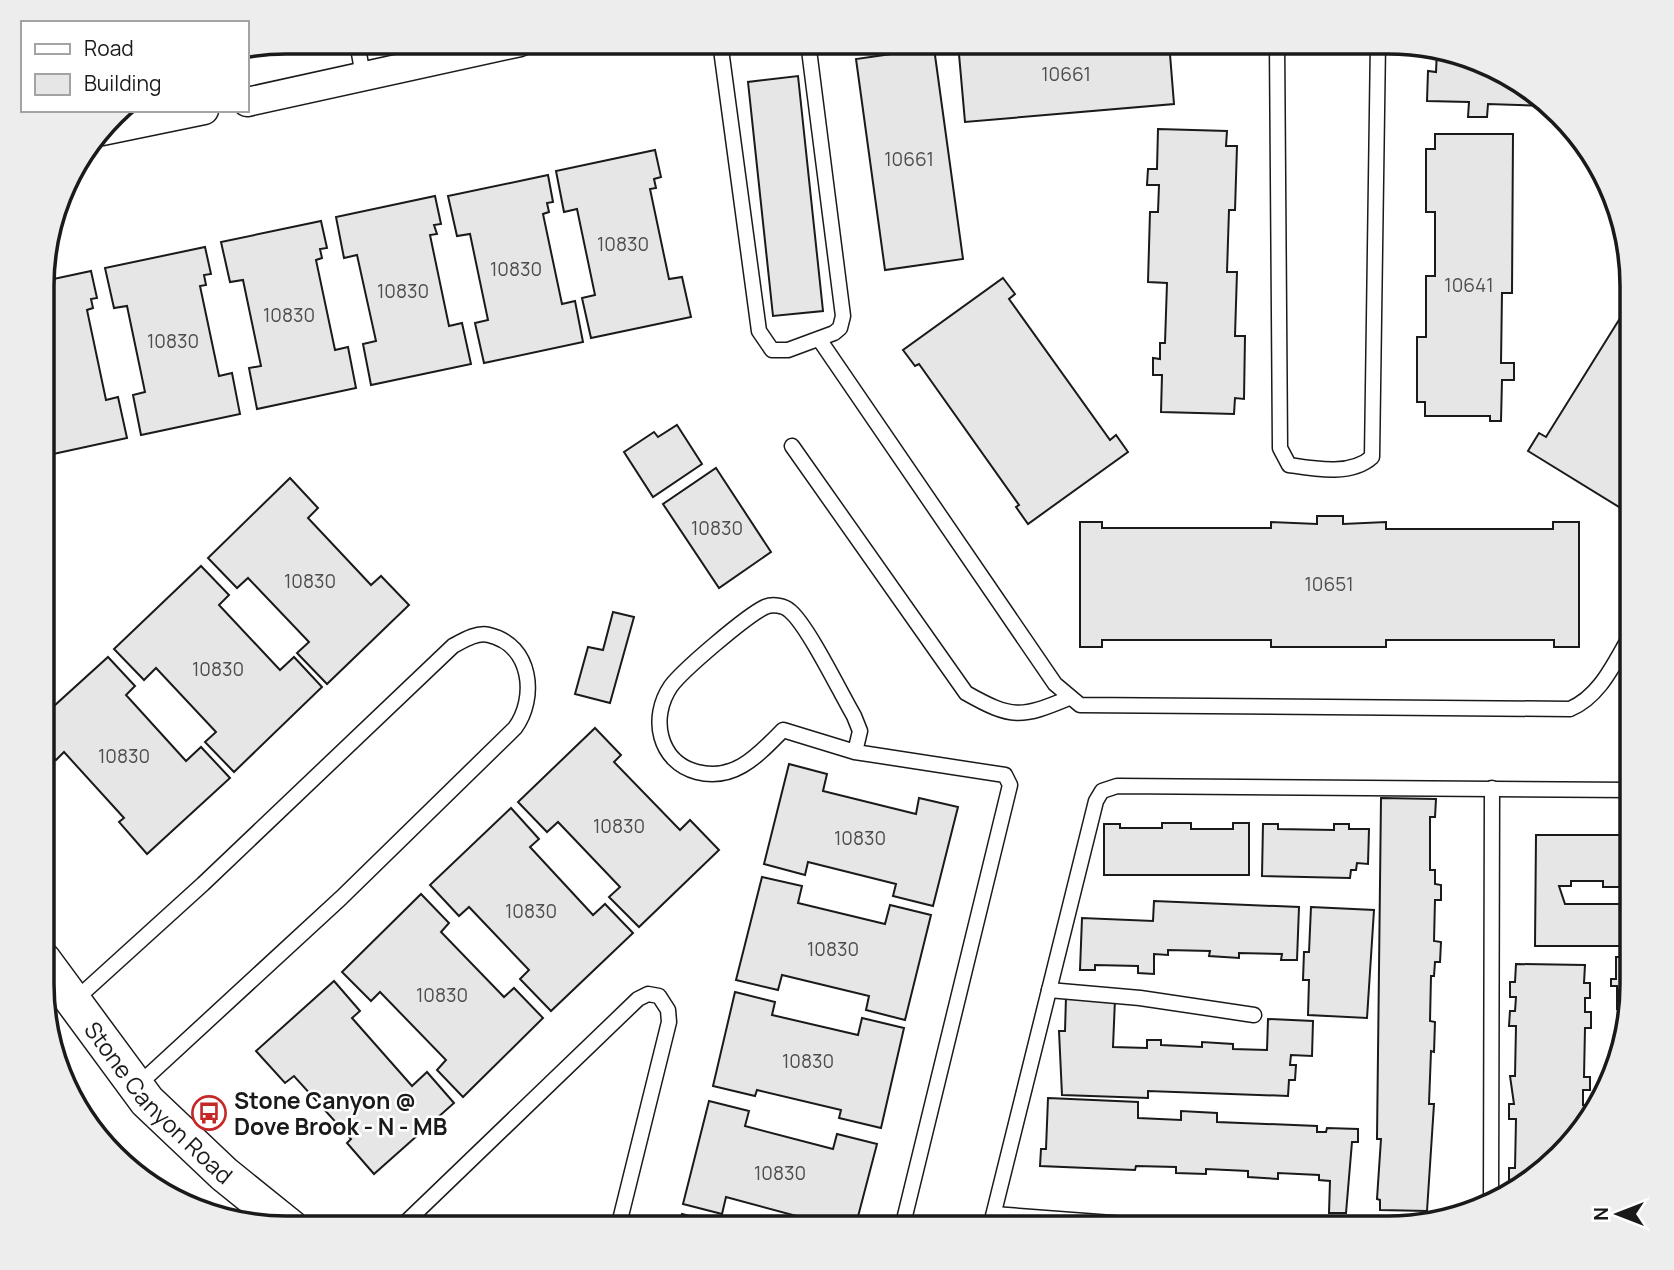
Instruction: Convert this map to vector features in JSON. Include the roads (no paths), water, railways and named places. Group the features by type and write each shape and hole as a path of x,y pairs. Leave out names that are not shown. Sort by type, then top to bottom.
{"street":[{"path":"248,102 460,55"},
{"path":"117,128 194,112"},
{"name":"Stone Canyon Road","path":"55,978 136,1087 195,1148 276,1215"}],"lane":[{"path":"359,55 363,76"},
{"path":"721,55 759,331 772,350 788,350 820,339 840,328 843,317 809,55"},
{"path":"1276,55 1280,448 1289,465 1330,469 1362,467 1372,457 1378,55"},
{"path":"820,339 1050,677 1069,698 1080,705 1570,709 1584,704 1600,687 1619,654"},
{"path":"792,446 966,693 998,711 1030,714 1069,698"},
{"path":"855,752 860,731 854,716 804,631 791,611 783,606 767,606 735,627 672,684 660,715 663,745 670,757 680,767 702,773 725,774 750,763 783,730 855,752 997,771 1005,775 1010,785 905,1216"},
{"path":"72,1003 453,646 471,636 488,634 510,646 523,662 530,684 526,714 515,728 341,898 136,1087"},
{"path":"993,1216 1096,802 1102,792 1118,786 1619,790"},
{"path":"1491,1191 1492,788"},
{"path":"1049,990 1140,998 1254,1015"},
{"path":"413,1215 638,999 648,995 659,996 668,1010 669,1022 621,1215"}],"place":[{"name":"Stone Canyon @ Dove Brook - N - MB","path":"209,1113"}]}
